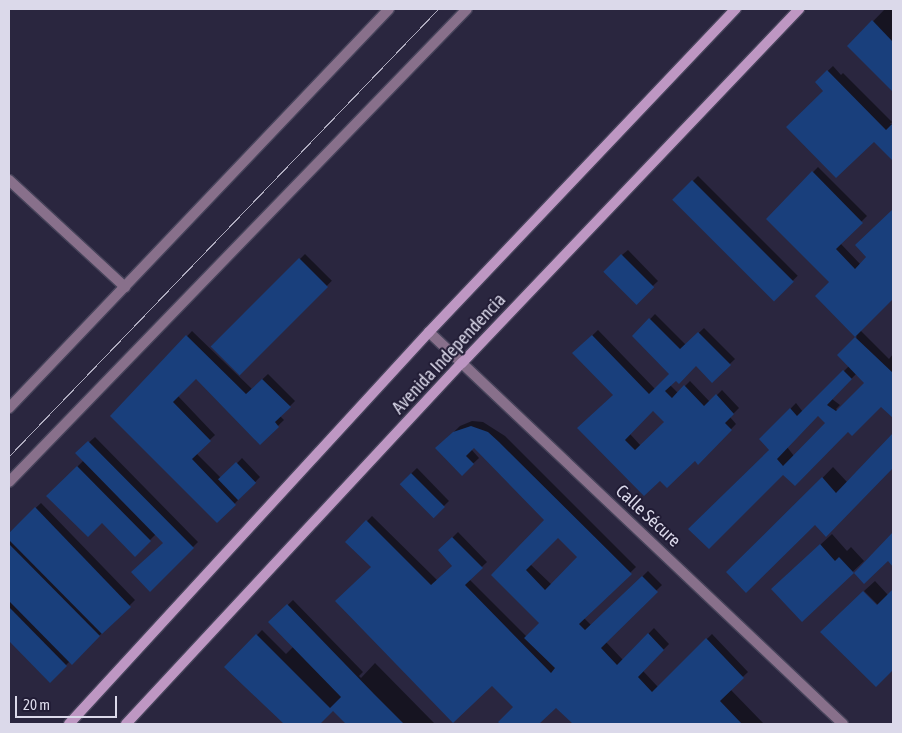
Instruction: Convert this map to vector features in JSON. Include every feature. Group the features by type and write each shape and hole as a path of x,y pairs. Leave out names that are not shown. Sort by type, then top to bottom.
{"main road":[{"name":"Avenida Independencia","path":"69,724 429,332 736,9"},
{"name":"Avenida Independencia","path":"126,724 462,363 799,9"}],"street":[{"path":"9,408 389,9"},
{"path":"9,482 467,9"},
{"path":"9,180 125,287"},
{"name":"Calle Sécure","path":"429,332 843,724"}],"building":[{"path":"872,20 893,42 893,92 847,46"},
{"path":"827,70 886,130 893,123 893,161 874,142 836,178 786,127 823,91 815,82"},
{"path":"812,171 863,223 836,249 855,269 866,257 855,245 893,209 893,299 855,337 815,296 829,282 766,219"},
{"path":"692,180 794,282 774,302 672,200"},
{"path":"621,254 654,287 637,305 603,272"},
{"path":"299,258 328,287 240,375 211,346"},
{"path":"649,318 680,349 698,332 731,365 712,383 696,366 679,384 676,381 665,391 672,398 684,385 704,406 716,394 734,414 725,423 732,430 698,465 695,461 667,488 660,481 644,496 577,428 613,395 572,353 592,335 649,394 669,374 632,336","holes":["653,411 664,422 635,450 625,440"]},
{"path":"186,335 246,394 262,379 291,407 275,422 279,427 260,445 196,379 173,402 211,441 192,459 236,505 217,523 110,416"},
{"path":"855,337 893,373 893,418 881,407 852,436 848,432 795,486 783,475 709,549 688,529 769,450 759,439 790,408 797,416 843,370 852,379 827,405 836,411 864,383 837,355","holes":["818,416 825,423 783,466 777,459"]},
{"path":"471,426 488,432 632,574 579,624 585,630 642,576 658,592 601,648 617,665 648,633 664,650 638,677 652,692 706,638 744,678 720,701 742,724 573,724 556,708 539,724 500,724 498,722 513,707 492,686 453,723 335,601 371,567 345,542 366,520 431,585 452,566 438,550 452,537 483,568 465,585 551,673 555,668 524,638 539,623 491,575 544,520 474,448 466,456 474,464 462,476 435,448 453,432","holes":["558,538 577,557 545,590 526,570"]},
{"path":"893,433 893,468 826,537 815,525 746,593 726,572 822,477 836,493"},
{"path":"88,441 194,548 150,592 131,572 163,543 75,453"},
{"path":"236,462 256,483 238,500 218,479"},
{"path":"77,466 151,541 135,557 102,523 88,537 46,496"},
{"path":"411,473 445,507 434,518 400,484"},
{"path":"35,507 131,607 102,634 9,540 9,533"},
{"path":"893,532 893,567 888,561 864,584 854,573"},
{"path":"9,544 100,636 72,665 9,601"},
{"path":"820,544 835,561 839,557 854,573 802,622 771,589"},
{"path":"893,589 893,670 876,687 820,632 863,591 877,605"},
{"path":"287,604 404,724 346,724 333,711 320,724 284,724 224,667 256,634 330,708 341,697 268,622"},
{"path":"9,607 67,666 50,683 9,641"}],"tram line":[{"path":"9,456 438,9"}]}
